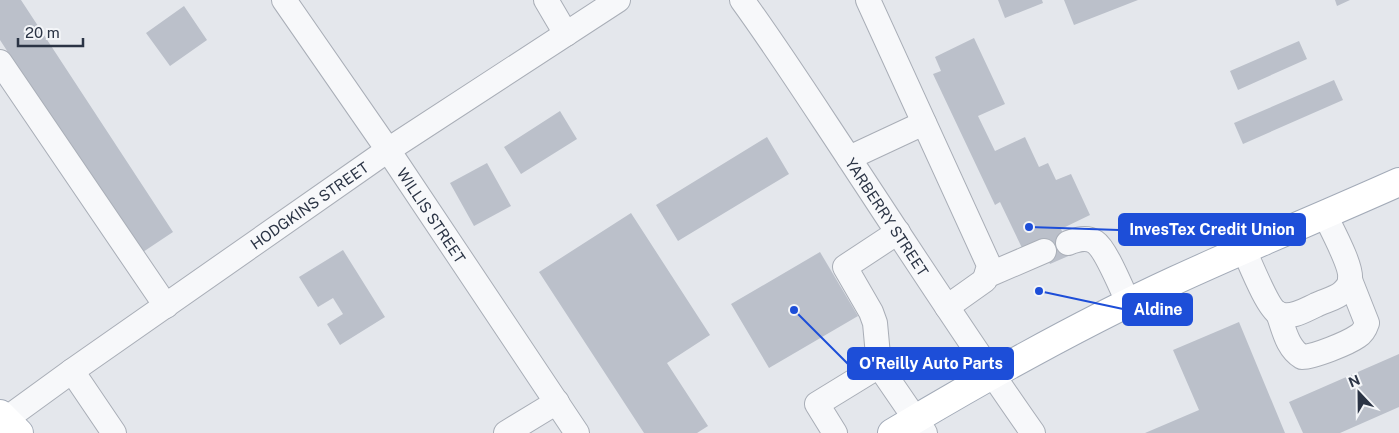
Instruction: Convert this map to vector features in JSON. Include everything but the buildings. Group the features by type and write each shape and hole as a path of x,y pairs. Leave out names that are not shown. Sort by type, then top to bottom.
{"main road":[{"path":"892,433 920,426 991,374 1175,281 1325,215 1397,189"}],"street":[{"name":"WILLIS STREET","path":"284,0 388,150 578,433"},
{"path":"546,0 566,34"},
{"name":"HODGKINS STREET","path":"8,422 72,371 388,150 618,0"},
{"name":"YARBERRY STREET","path":"742,0 1031,433"},
{"path":"868,0 989,265 985,280 947,307"},
{"path":"0,62 166,306"},
{"path":"849,158 924,123"},
{"path":"1278,313 1287,315 1297,314 1342,293 1348,286 1350,273 1325,215"},
{"path":"898,232 844,267 872,312 875,323 879,366 920,426"},
{"path":"1068,243 1084,239 1095,242 1106,258 1129,304"},
{"path":"1244,250 1270,304 1278,313 1288,342 1293,350 1302,357 1314,355 1359,336 1365,330 1367,324 1350,280"},
{"path":"986,276 1044,251"},
{"path":"834,433 817,404 879,366"},
{"path":"72,371 114,433"},
{"path":"506,433 557,402"}],"place":[{"name":"InvesTex Credit Union","path":"1029,227"},
{"name":"Aldine","path":"1039,291"},
{"name":"O'Reilly Auto Parts","path":"794,310"}]}
